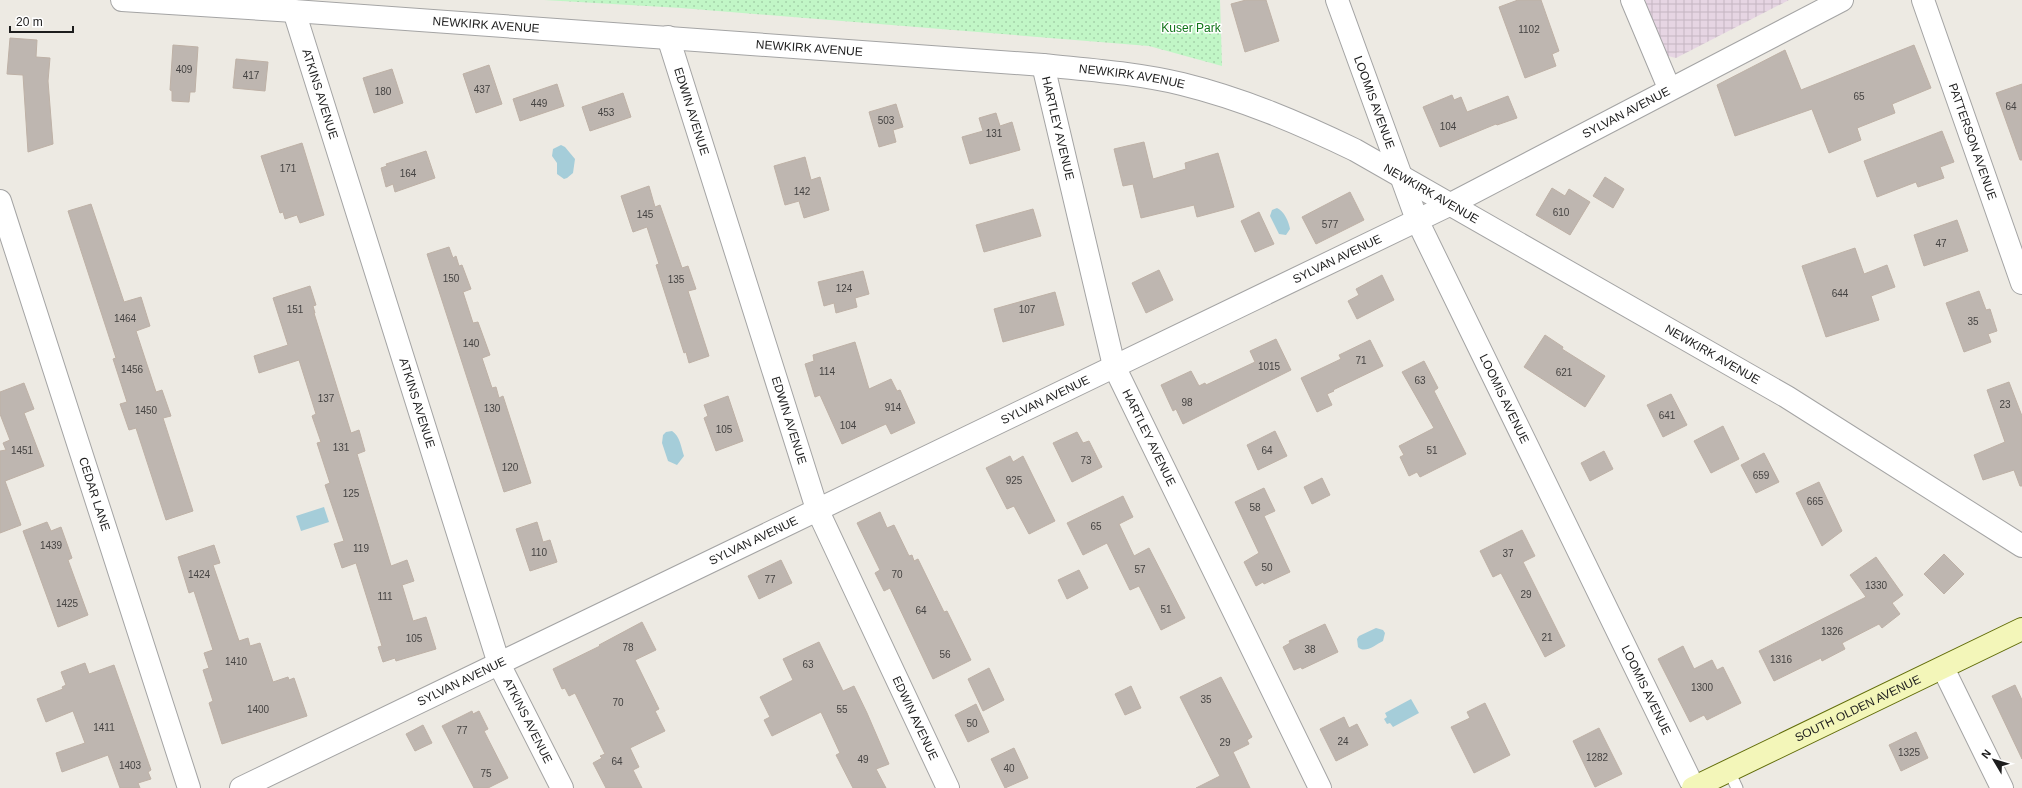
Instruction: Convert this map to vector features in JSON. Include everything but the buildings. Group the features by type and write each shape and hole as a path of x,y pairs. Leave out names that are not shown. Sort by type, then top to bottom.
{"main road":[{"name":"SOUTH OLDEN AVENUE","path":"1693,788 1733,780 1943,668 2022,629"}],"street":[{"name":"NEWKIRK AVENUE","path":"122,0 237,3 294,11 1043,65 1128,74 1181,84 1241,101 1311,128 1355,150 1787,397 2022,546"},
{"name":"LOOMIS AVENUE","path":"1337,0 1417,220 1693,788"},
{"path":"1632,0 1670,88"},
{"name":"SYLVAN AVENUE","path":"241,788 1449,205 1670,88 1842,0"},
{"name":"PATTERSON AVENUE","path":"1923,0 2022,283"},
{"name":"ATKINS AVENUE","path":"294,11 499,664 562,788"},
{"name":"EDWIN AVENUE","path":"668,37 817,509 948,788"},
{"name":"HARTLEY AVENUE","path":"1043,65 1114,366 1320,788"},
{"name":"CEDAR LANE","path":"0,201 189,788"},
{"path":"1943,668 2002,788"}],"shaded area":[{"path":"1640,0 1789,0 1676,58 1668,56 1661,49"}],"green space":[{"name":"Kuser Park","path":"544,0 1220,0 1222,66 1149,46 681,8"}],"water":[{"path":"561,145 565,147 575,159 573,173 564,179 557,174 557,163 552,156 553,149"},
{"path":"1277,208 1284,214 1289,223 1290,229 1286,235 1279,234 1270,216 1272,210"},
{"path":"672,431 679,439 684,456 677,465 668,461 662,443 663,435 666,432"},
{"path":"324,507 329,522 301,531 296,516"},
{"path":"1376,628 1383,630 1385,633 1383,641 1364,650 1358,647 1357,639 1359,636"},
{"path":"1411,699 1419,713 1393,727 1390,723 1387,724 1384,719 1387,717 1385,713"}]}
